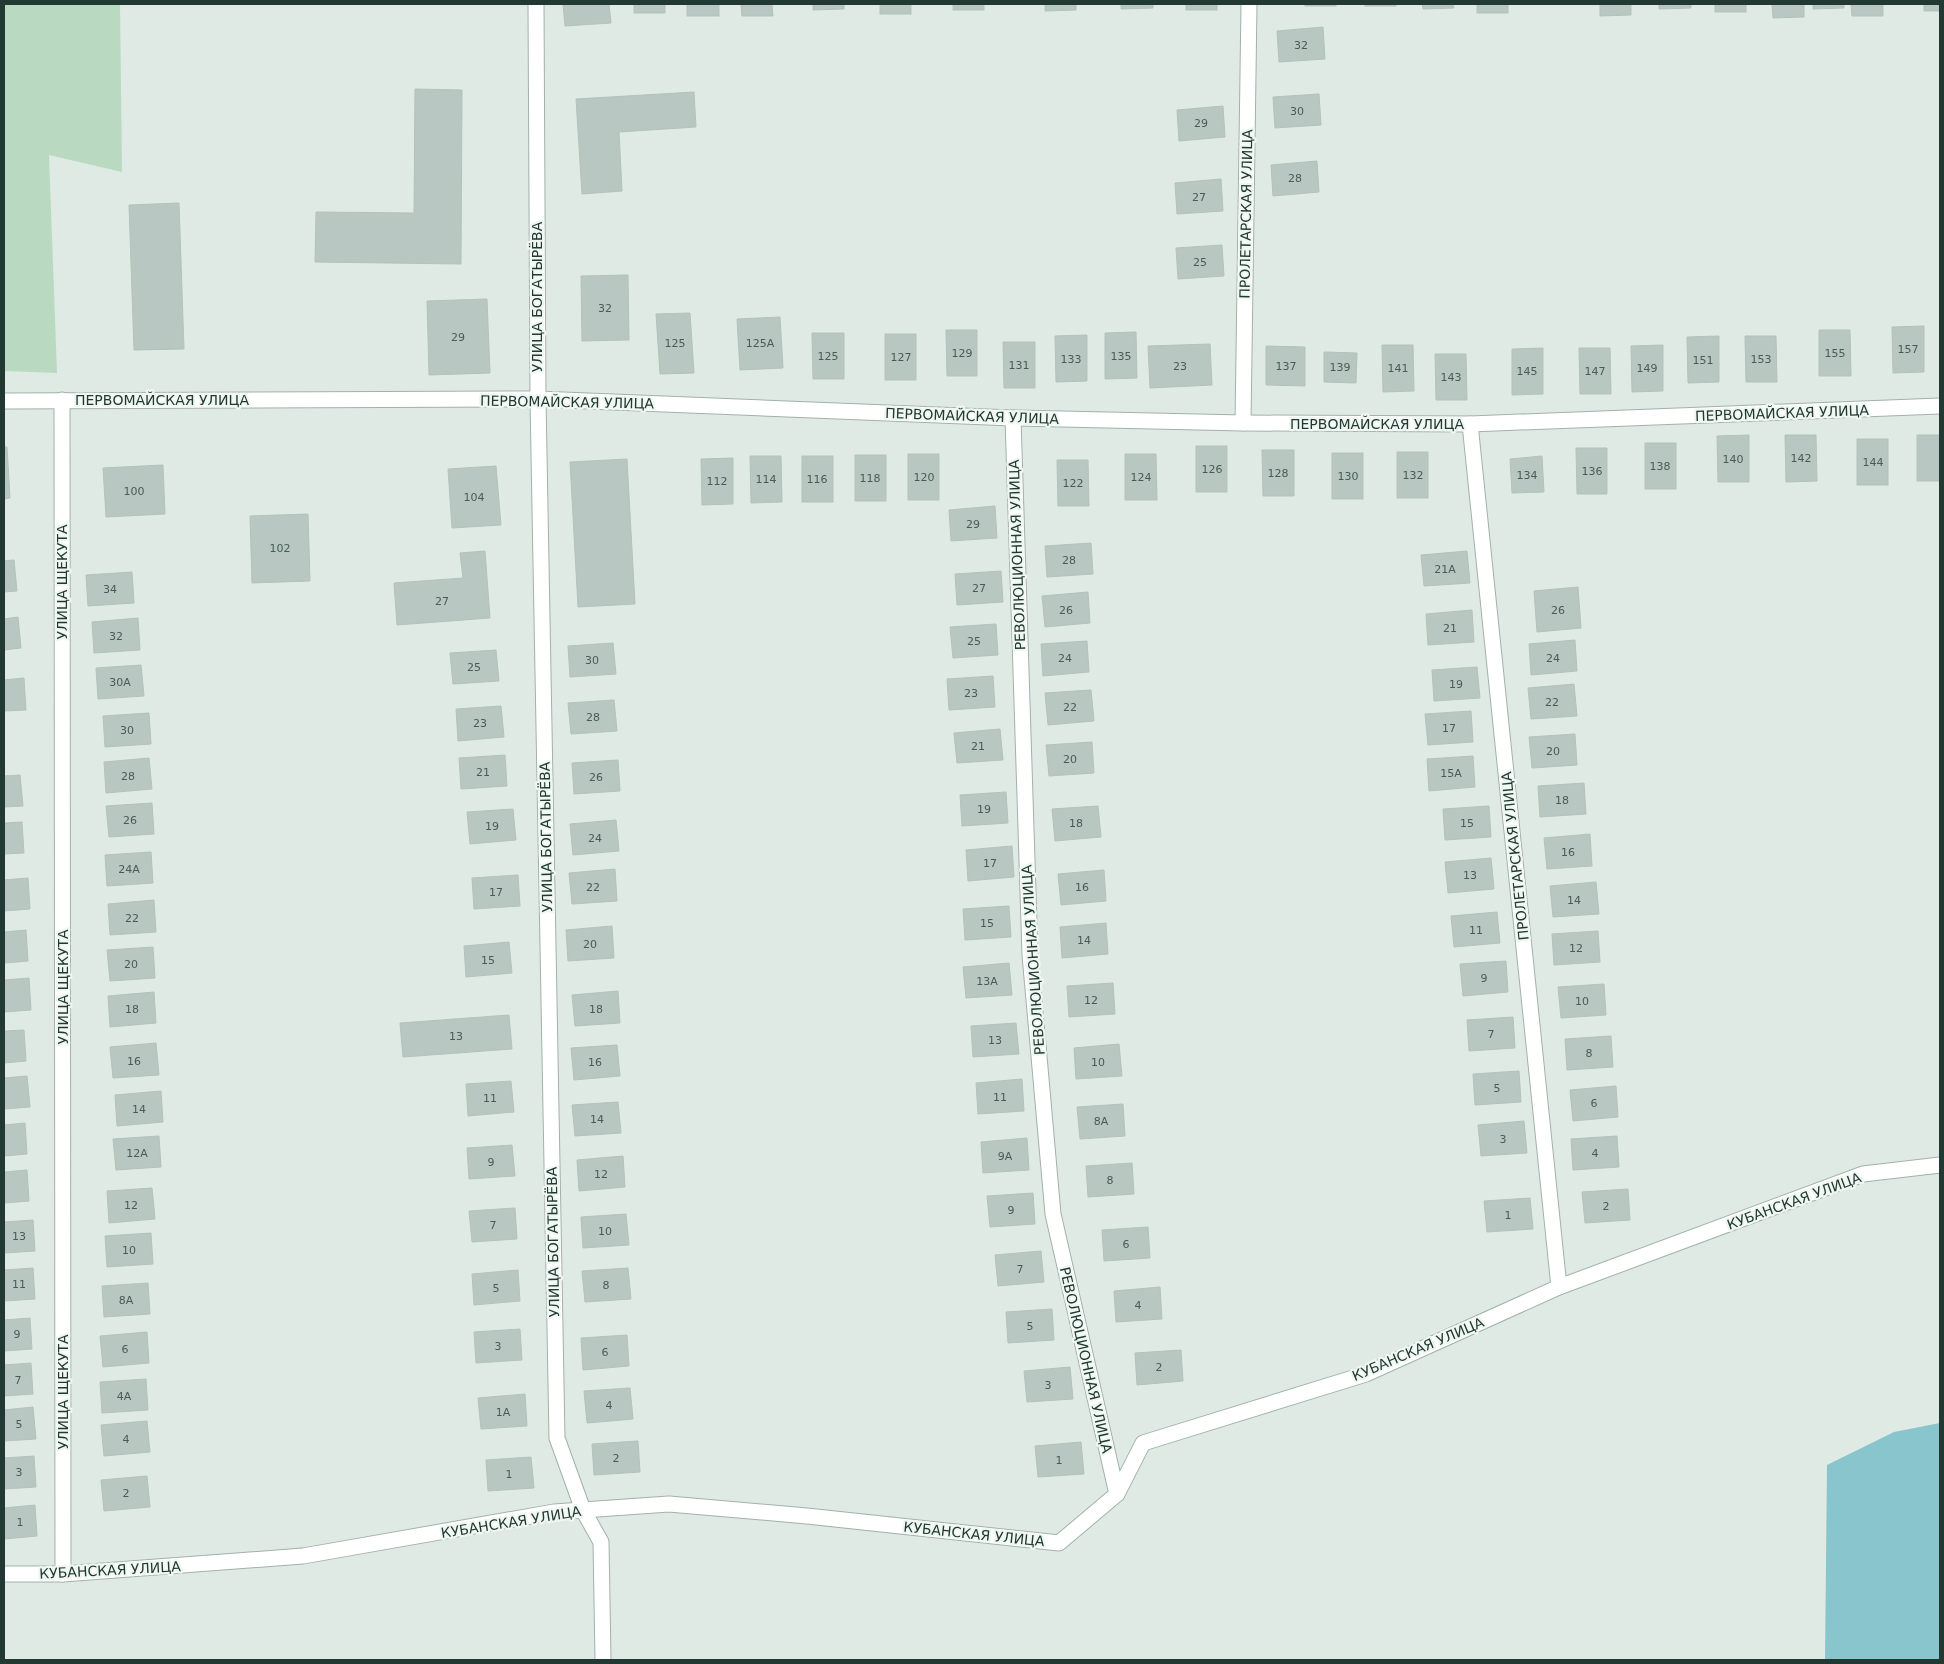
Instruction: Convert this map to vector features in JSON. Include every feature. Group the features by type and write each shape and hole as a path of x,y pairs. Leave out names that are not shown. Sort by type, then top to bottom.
{"street":[{"name":"УЛИЦА БОГАТЫРЁВА","path":"536,4 538,399 557,1438 583,1510 601,1542 604,1660"},
{"name":"ПРОЛЕТАРСКАЯ УЛИЦА","path":"1243,423 1249,4"},
{"name":"ПЕРВОМАЙСКАЯ УЛИЦА","path":"4,401 538,399 1013,418 1243,423 1470,424 1940,406"},
{"name":"УЛИЦА ЩЕКУТА","path":"62,400 63,1574"},
{"name":"РЕВОЛЮЦИОННАЯ УЛИЦА","path":"1013,418 1030,955 1053,1214 1117,1494"},
{"name":"ПРОЛЕТАРСКАЯ УЛИЦА","path":"1470,424 1559,1287"},
{"name":"КУБАНСКАЯ УЛИЦА","path":"4,1574 63,1574 303,1556 554,1512 669,1504 807,1516 1059,1544 1117,1494 1143,1443 1366,1374 1559,1287 1863,1174 1940,1165"}],"green space":[{"path":"4,4 120,4 122,172 49,155 57,373 4,371"}],"water":[{"path":"1940,1423 1940,1660 1825,1660 1827,1465 1894,1432"}],"building":[{"path":"563,4 609,4 611,23 565,26"},
{"path":"634,4 665,4 665,13 634,13"},
{"path":"687,4 719,4 719,16 687,16"},
{"path":"741,4 772,4 773,16 742,16"},
{"path":"813,4 844,4 844,9 813,10"},
{"path":"880,4 911,4 911,14 880,14"},
{"path":"953,4 984,4 984,10 953,10"},
{"path":"1045,4 1076,4 1076,10 1045,11"},
{"path":"1121,4 1153,4 1153,8 1121,9"},
{"path":"1186,4 1217,4 1217,10 1186,10"},
{"path":"1305,4 1336,4 1336,6 1305,6"},
{"path":"1365,4 1396,4 1396,6 1365,6"},
{"path":"1422,4 1453,4 1454,8 1423,9"},
{"path":"1477,4 1508,4 1508,13 1477,13"},
{"path":"1600,4 1631,4 1631,15 1600,16"},
{"path":"1659,4 1691,4 1691,8 1659,9"},
{"path":"1715,4 1746,4 1746,12 1715,12"},
{"path":"1772,4 1804,4 1804,17 1773,18"},
{"path":"1813,4 1844,4 1844,8 1813,9"},
{"path":"1851,4 1883,4 1883,16 1852,16"},
{"path":"1924,4 1940,4 1940,11 1924,11"},
{"path":"1323,27 1325,59 1279,62 1277,31"},
{"path":"415,89 462,90 461,264 315,262 316,212 414,213"},
{"path":"694,92 696,127 619,132 622,191 582,194 576,99"},
{"path":"1319,94 1321,125 1275,128 1273,97"},
{"path":"1223,106 1225,137 1179,141 1177,110"},
{"path":"1317,161 1319,192 1273,196 1271,165"},
{"path":"1221,179 1223,211 1177,214 1175,183"},
{"path":"179,203 184,349 134,350 129,205"},
{"path":"1222,245 1224,276 1178,279 1176,248"},
{"path":"628,275 629,340 582,341 581,276"},
{"path":"487,299 490,373 429,375 427,301"},
{"path":"690,313 694,373 660,374 656,314"},
{"path":"780,317 783,368 740,370 737,319"},
{"path":"1924,326 1924,372 1893,373 1892,327"},
{"path":"946,330 977,330 977,376 947,376"},
{"path":"1819,330 1850,330 1851,376 1819,376"},
{"path":"1136,332 1137,378 1105,379 1105,333"},
{"path":"812,333 844,333 844,379 813,379"},
{"path":"885,334 916,334 916,380 885,380"},
{"path":"1087,335 1087,381 1056,382 1055,336"},
{"path":"1719,336 1719,382 1688,383 1687,337"},
{"path":"1745,336 1776,336 1777,382 1746,382"},
{"path":"1003,342 1035,342 1035,388 1004,388"},
{"path":"1210,344 1212,385 1150,388 1148,346"},
{"path":"1382,345 1413,345 1414,391 1383,392"},
{"path":"1663,345 1663,391 1632,392 1631,346"},
{"path":"1266,346 1305,347 1305,386 1266,385"},
{"path":"1543,348 1543,394 1512,395 1512,349"},
{"path":"1579,348 1610,348 1611,394 1580,394"},
{"path":"1324,352 1357,353 1356,383 1324,382"},
{"path":"1435,354 1466,354 1467,400 1436,400"},
{"path":"1749,435 1749,482 1718,482 1717,436"},
{"path":"1785,435 1816,435 1817,481 1786,482"},
{"path":"1917,435 1940,435 1940,481 1917,481"},
{"path":"1857,439 1888,439 1888,485 1857,485"},
{"path":"1645,443 1676,443 1676,489 1645,489"},
{"path":"1196,446 1227,446 1227,492 1196,492"},
{"path":"4,447 7,447 10,498 4,499"},
{"path":"1576,448 1607,448 1607,494 1577,494"},
{"path":"1262,450 1294,450 1294,496 1263,496"},
{"path":"1397,452 1428,452 1428,498 1397,498"},
{"path":"1332,453 1363,453 1363,499 1332,499"},
{"path":"908,454 939,454 939,500 908,500"},
{"path":"1125,454 1156,454 1157,500 1125,500"},
{"path":"855,455 886,455 886,501 855,501"},
{"path":"750,456 781,456 782,502 751,503"},
{"path":"802,456 833,456 833,502 802,502"},
{"path":"1542,456 1544,492 1512,493 1510,459"},
{"path":"733,458 733,504 702,505 701,459"},
{"path":"627,459 635,604 578,607 570,462"},
{"path":"1057,460 1088,460 1089,506 1058,506"},
{"path":"163,465 165,514 106,517 103,468"},
{"path":"496,466 501,525 452,528 448,469"},
{"path":"995,506 997,538 951,541 949,510"},
{"path":"308,514 310,581 252,583 250,516"},
{"path":"1091,543 1093,574 1047,577 1045,546"},
{"path":"485,551 490,618 397,625 394,583 463,578 460,553"},
{"path":"1467,551 1470,583 1424,586 1421,555"},
{"path":"14,560 17,591 4,592 4,561"},
{"path":"1001,571 1003,602 957,605 955,574"},
{"path":"132,572 134,603 88,606 86,575"},
{"path":"1578,587 1581,628 1537,632 1534,591"},
{"path":"1088,592 1090,623 1045,627 1042,596"},
{"path":"1472,610 1474,642 1428,645 1426,614"},
{"path":"18,617 21,648 4,650 4,619"},
{"path":"138,618 140,650 94,653 92,622"},
{"path":"996,624 998,655 953,658 950,627"},
{"path":"1575,640 1577,671 1531,675 1529,644"},
{"path":"1087,641 1089,672 1043,676 1041,644"},
{"path":"613,643 616,674 570,677 568,646"},
{"path":"496,650 499,681 453,684 450,653"},
{"path":"141,665 144,696 98,699 96,668"},
{"path":"1477,667 1480,698 1434,701 1432,670"},
{"path":"993,676 995,707 949,710 947,679"},
{"path":"24,678 26,710 4,711 4,680"},
{"path":"1574,684 1577,716 1531,719 1528,688"},
{"path":"1091,690 1094,721 1048,725 1045,693"},
{"path":"614,700 617,731 571,734 568,703"},
{"path":"501,706 504,737 458,741 456,709"},
{"path":"1471,711 1473,742 1428,745 1425,714"},
{"path":"149,713 151,744 105,747 103,716"},
{"path":"1000,729 1003,760 957,763 954,733"},
{"path":"1575,734 1577,765 1532,768 1529,737"},
{"path":"1092,742 1094,773 1049,776 1046,745"},
{"path":"505,755 507,786 461,789 459,758"},
{"path":"1473,756 1475,787 1429,791 1427,759"},
{"path":"149,758 152,789 106,793 104,762"},
{"path":"618,760 620,791 574,794 572,763"},
{"path":"20,775 23,806 4,807 4,776"},
{"path":"1584,783 1586,814 1540,817 1538,786"},
{"path":"1006,792 1008,823 962,826 960,795"},
{"path":"152,803 154,834 109,837 106,806"},
{"path":"1098,806 1101,837 1055,841 1052,809"},
{"path":"1489,806 1491,837 1445,840 1443,809"},
{"path":"513,809 516,840 470,844 467,812"},
{"path":"616,820 619,851 573,855 570,824"},
{"path":"22,822 24,853 4,854 4,823"},
{"path":"1590,834 1592,866 1547,869 1544,838"},
{"path":"1012,846 1014,877 968,881 966,850"},
{"path":"151,852 153,883 107,886 105,855"},
{"path":"1491,858 1494,889 1448,893 1445,862"},
{"path":"615,869 617,901 572,904 569,873"},
{"path":"1104,870 1106,901 1061,905 1058,874"},
{"path":"518,875 520,906 474,909 472,878"},
{"path":"28,878 30,909 4,911 4,880"},
{"path":"1596,882 1599,914 1553,917 1550,886"},
{"path":"154,900 156,932 110,935 108,904"},
{"path":"1009,906 1011,937 965,940 963,909"},
{"path":"1497,912 1500,943 1454,947 1451,916"},
{"path":"1106,923 1108,954 1062,958 1060,927"},
{"path":"612,926 614,958 568,961 566,930"},
{"path":"26,930 28,961 4,963 4,932"},
{"path":"1598,931 1600,962 1554,965 1552,934"},
{"path":"509,942 512,973 466,977 464,946"},
{"path":"153,947 155,978 110,981 107,950"},
{"path":"1506,961 1508,992 1463,996 1460,964"},
{"path":"1009,963 1012,995 966,998 963,967"},
{"path":"29,978 31,1010 4,1012 4,980"},
{"path":"1113,983 1115,1014 1069,1017 1067,986"},
{"path":"1604,984 1606,1015 1561,1018 1558,987"},
{"path":"618,991 620,1023 575,1026 572,995"},
{"path":"154,992 156,1023 110,1027 108,996"},
{"path":"509,1015 512,1049 403,1057 400,1023"},
{"path":"1513,1017 1515,1048 1469,1051 1467,1020"},
{"path":"1016,1023 1019,1054 973,1057 971,1026"},
{"path":"24,1030 26,1061 4,1063 4,1031"},
{"path":"1611,1036 1613,1067 1567,1070 1565,1039"},
{"path":"156,1043 159,1075 113,1078 110,1047"},
{"path":"1119,1044 1122,1076 1076,1079 1074,1048"},
{"path":"617,1045 620,1076 574,1080 571,1048"},
{"path":"1519,1071 1521,1102 1475,1105 1473,1074"},
{"path":"27,1076 30,1107 4,1109 4,1078"},
{"path":"1022,1079 1024,1111 978,1114 976,1083"},
{"path":"511,1081 514,1112 468,1116 466,1084"},
{"path":"1616,1086 1618,1117 1573,1121 1570,1090"},
{"path":"161,1091 163,1122 117,1126 115,1095"},
{"path":"618,1102 621,1133 575,1136 572,1105"},
{"path":"1123,1104 1125,1136 1080,1139 1077,1107"},
{"path":"1524,1121 1527,1153 1481,1156 1478,1125"},
{"path":"25,1123 27,1154 4,1156 4,1125"},
{"path":"159,1136 161,1167 116,1170 113,1139"},
{"path":"1617,1136 1619,1167 1573,1170 1571,1139"},
{"path":"1027,1138 1029,1170 983,1173 981,1142"},
{"path":"512,1145 515,1176 469,1179 467,1148"},
{"path":"623,1156 625,1187 579,1191 577,1160"},
{"path":"1132,1163 1134,1194 1088,1197 1086,1166"},
{"path":"27,1170 29,1201 4,1203 4,1172"},
{"path":"152,1188 155,1219 109,1223 107,1191"},
{"path":"1628,1189 1630,1220 1585,1223 1582,1192"},
{"path":"1033,1193 1035,1224 990,1227 987,1196"},
{"path":"1530,1198 1533,1229 1487,1232 1484,1201"},
{"path":"515,1208 517,1239 472,1242 469,1211"},
{"path":"626,1214 629,1245 583,1248 581,1217"},
{"path":"33,1220 35,1251 4,1253 4,1222"},
{"path":"1148,1227 1150,1258 1104,1261 1102,1230"},
{"path":"151,1233 153,1264 107,1267 105,1236"},
{"path":"1041,1251 1044,1282 998,1286 995,1255"},
{"path":"33,1268 35,1299 4,1301 4,1270"},
{"path":"628,1268 631,1299 585,1302 582,1271"},
{"path":"518,1270 520,1301 474,1305 472,1274"},
{"path":"148,1283 150,1314 104,1317 102,1286"},
{"path":"1160,1287 1162,1319 1116,1322 1114,1291"},
{"path":"1052,1309 1054,1340 1008,1343 1006,1312"},
{"path":"30,1318 32,1349 4,1351 4,1320"},
{"path":"520,1329 522,1360 476,1363 474,1332"},
{"path":"147,1332 149,1363 103,1367 100,1336"},
{"path":"627,1335 629,1366 583,1370 581,1338"},
{"path":"1181,1350 1183,1381 1137,1385 1135,1353"},
{"path":"31,1363 33,1394 4,1396 4,1365"},
{"path":"1070,1367 1073,1399 1027,1402 1024,1371"},
{"path":"146,1379 148,1410 102,1413 100,1382"},
{"path":"630,1388 633,1419 587,1423 584,1391"},
{"path":"525,1394 527,1426 481,1429 478,1398"},
{"path":"33,1407 36,1439 4,1441 4,1410"},
{"path":"147,1421 150,1452 104,1456 101,1425"},
{"path":"638,1441 640,1472 594,1475 592,1444"},
{"path":"1081,1442 1084,1474 1038,1477 1035,1446"},
{"path":"34,1456 36,1487 4,1489 4,1458"},
{"path":"531,1457 534,1488 488,1491 486,1460"},
{"path":"147,1476 150,1507 104,1511 101,1480"},
{"path":"35,1505 37,1536 4,1539 4,1508"}]}
